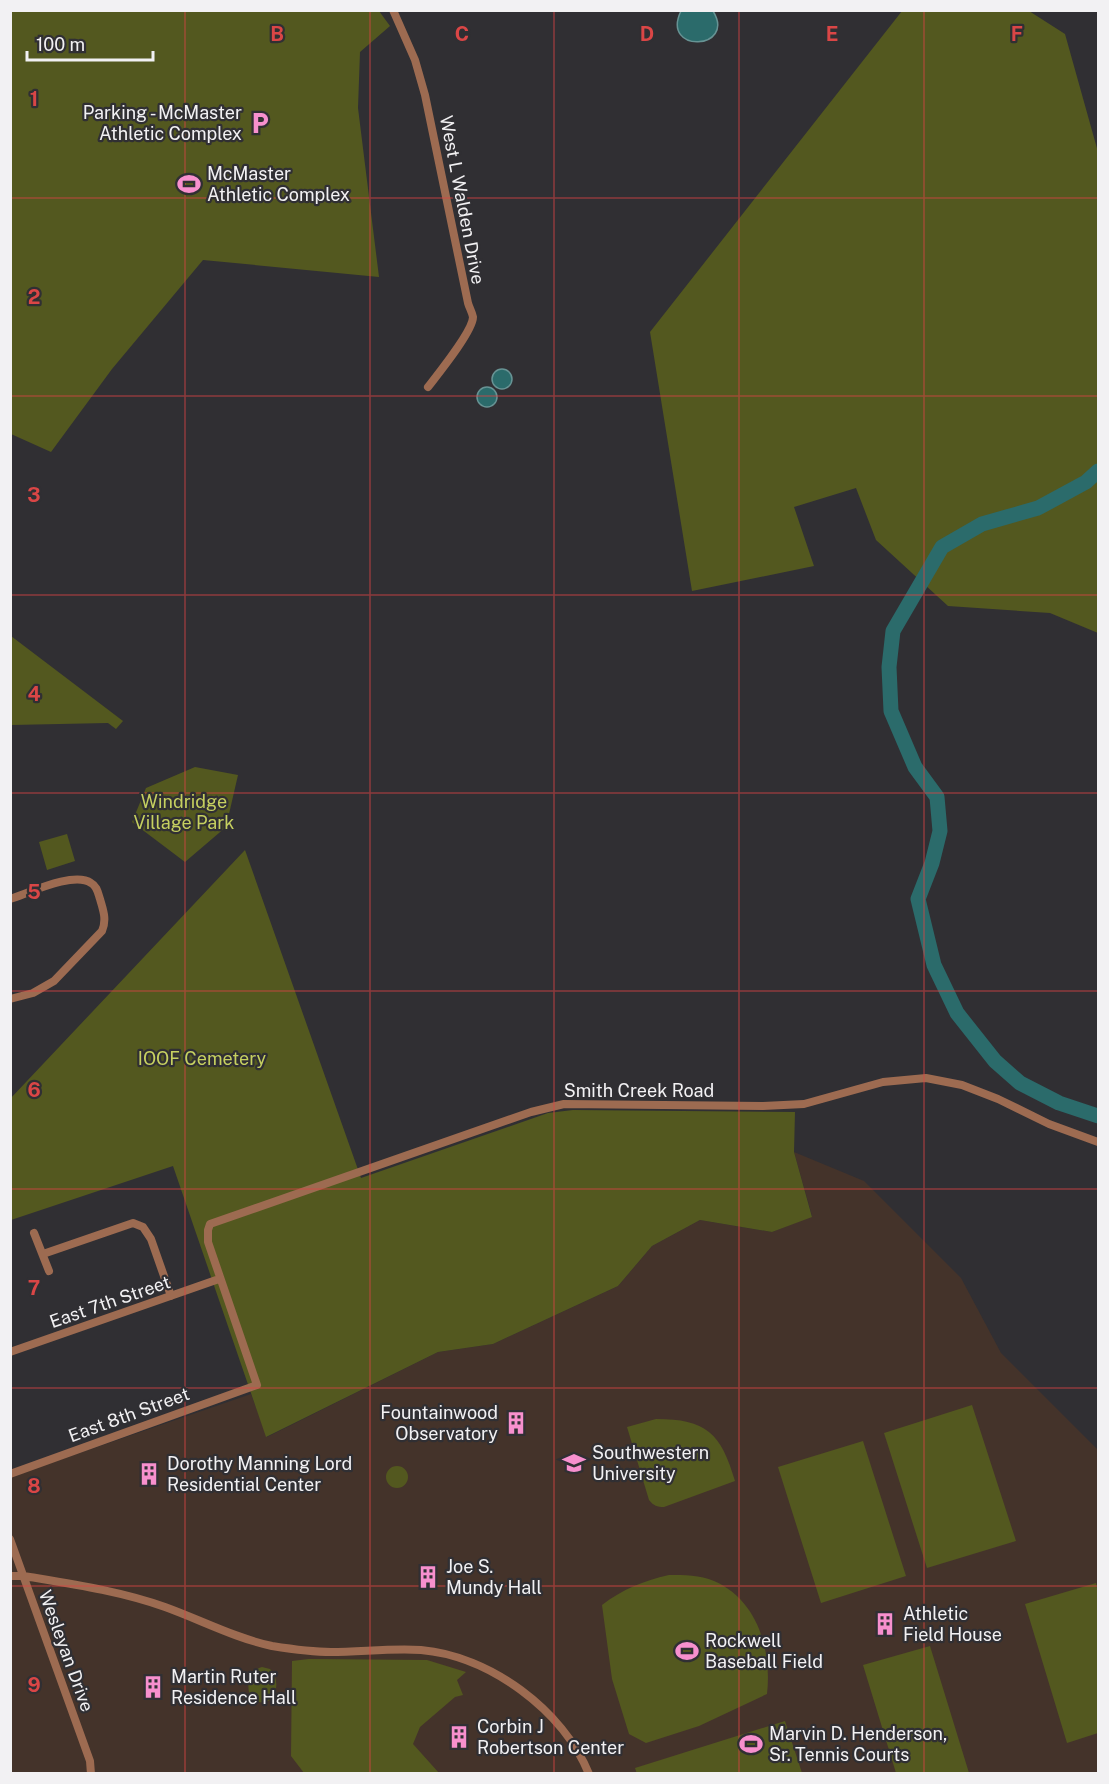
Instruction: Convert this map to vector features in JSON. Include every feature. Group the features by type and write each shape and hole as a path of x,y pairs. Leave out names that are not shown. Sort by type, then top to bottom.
{"street":[{"name":"West L Walden Drive","path":"393,10 415,60 425,95 468,303 473,316 465,336 429,387"},
{"path":"10,900 70,879 86,880 94,884 97,890 105,924 102,931 54,981 44,988 10,999"},
{"name":"Smith Creek Road","path":"257,1385 219,1279 207,1235 210,1224 216,1220 531,1112 564,1104 762,1106 804,1104 883,1082 926,1078 971,1089 998,1099 1049,1124 1098,1142"},
{"path":"43,1254 132,1223 143,1227 151,1239 171,1296"},
{"path":"34,1233 49,1271"},
{"name":"East 7th Street","path":"10,1352 219,1279"},
{"name":"East 8th Street","path":"10,1474 257,1385"},
{"name":"Wesleyan Drive","path":"10,1539 90,1761 91,1773"},
{"path":"10,1576 24,1576 125,1594 166,1607 244,1638 273,1646 328,1652 406,1650 447,1654 487,1669 511,1682 560,1728 583,1759 589,1773"}],"shaded area":[{"name":"Southwestern University","path":"794,1152 864,1181 961,1278 1001,1353 1098,1450 1098,1773 11,1773 10,1477 251,1394 267,1437 438,1352 493,1344 618,1286 652,1246 700,1220 772,1232 812,1216"}],"green space":[{"name":"McMaster Athletic Complex","path":"11,10 379,11 390,26 360,52 358,108 379,277 203,260 112,369 51,452 11,434"},
{"path":"902,11 1029,11 1065,34 1098,152 1098,633 1050,613 948,606 876,540 856,488 794,507 814,566 692,591 650,332"},
{"path":"11,636 123,721 116,729 108,723 11,725"},
{"name":"Windridge Village Park","path":"195,767 238,775 226,827 185,862 132,822 146,788"},
{"path":"67,834 75,861 47,870 39,842"},
{"name":"IOOF Cemetery","path":"245,850 361,1178 548,1113 573,1110 795,1112 794,1152 812,1217 772,1232 700,1220 652,1246 618,1286 493,1344 438,1352 266,1437 173,1166 11,1220 10,1099"},
{"path":"972,1405 1016,1541 927,1568 884,1433"},
{"path":"656,1419 687,1422 709,1432 724,1451 735,1481 664,1507 652,1504 627,1427"},
{"path":"863,1441 906,1576 821,1603 778,1467"},
{"path":"397,1466 405,1469 408,1477 405,1485 397,1488 389,1485 386,1477 389,1469"},
{"name":"Rockwell Baseball Field","path":"669,1575 709,1579 729,1590 742,1601 759,1628 764,1644 767,1661 767,1694 699,1726 646,1743 629,1734 612,1679 602,1605 634,1586"},
{"path":"1096,1583 1098,1593 1098,1733 1067,1743 1025,1604"},
{"path":"930,1646 969,1773 896,1773 863,1665"},
{"path":"309,1659 427,1660 466,1672 457,1680 463,1695 455,1697 420,1727 413,1744 439,1773 304,1773 291,1756 292,1661"},
{"path":"262,1667 270,1669 276,1683 273,1697 265,1703 253,1701 248,1686 253,1672"},
{"name":"Marvin D. Henderson, Sr. Tennis Courts","path":"785,1721 802,1773 637,1774 635,1768"}],"water":[{"path":"681,11 713,11 718,24 715,34 698,42 688,40 681,35 677,25"},
{"path":"502,369 509,372 512,379 509,386 502,389 495,386 492,379 495,372"},
{"path":"487,387 494,390 497,397 494,404 487,407 480,404 477,397 480,390"}],"waterway":[{"path":"1098,471 1086,482 1038,508 982,524 942,547 893,631 889,667 891,711 915,767 937,797 940,831 932,863 918,899 934,965 957,1013 995,1061 1020,1083 1059,1103 1098,1116"}],"place":[{"name":"Parking - McMaster Athletic Complex","path":"260,123"},
{"name":"McMaster Athletic Complex","path":"189,184"},
{"name":"Fountainwood Observatory","path":"516,1423"},
{"name":"Southwestern University","path":"574,1463"},
{"name":"Dorothy Manning Lord Residential Center","path":"149,1474"},
{"name":"Joe S. Mundy Hall","path":"428,1577"},
{"name":"Athletic Field House","path":"885,1624"},
{"name":"Rockwell Baseball Field","path":"687,1651"},
{"name":"Martin Ruter Residence Hall","path":"153,1687"},
{"name":"Corbin J Robertson Center","path":"459,1737"},
{"name":"Marvin D. Henderson, Sr. Tennis Courts","path":"751,1744"}]}
